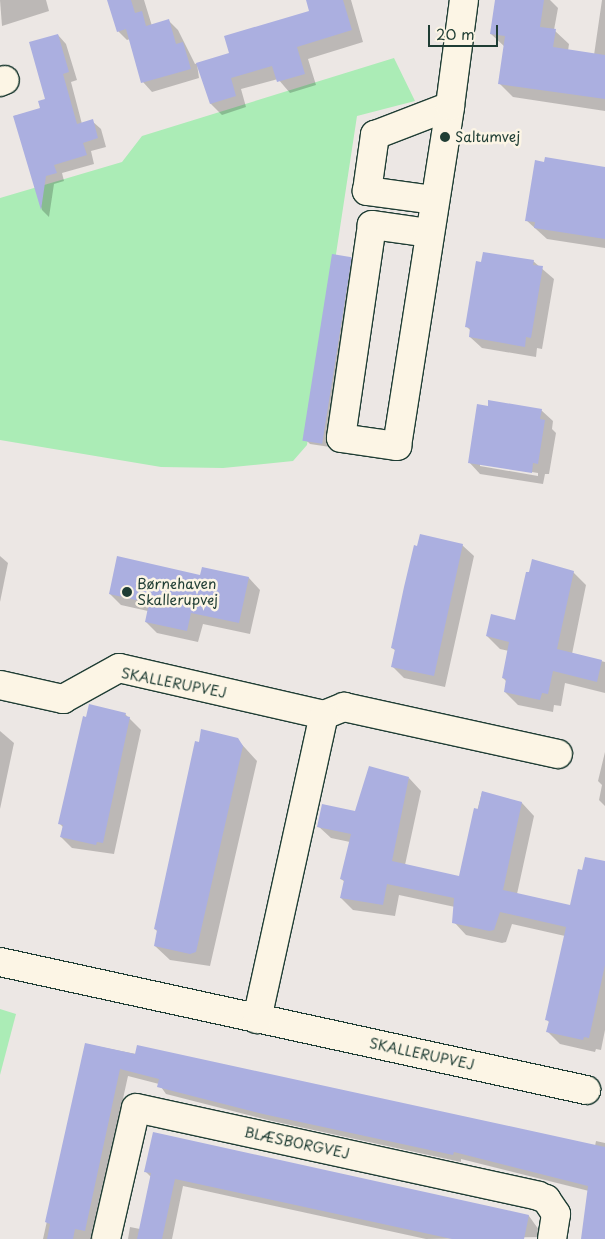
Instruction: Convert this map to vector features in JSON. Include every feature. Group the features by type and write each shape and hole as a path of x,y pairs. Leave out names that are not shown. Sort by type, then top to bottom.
{"street":[{"path":"429,233 372,225 341,438 397,446 450,106 464,0"},
{"path":"434,200 367,191 375,135 450,106"},
{"name":"SKALLERUPVEJ","path":"0,685 63,699 119,668 324,716"},
{"path":"257,1018 324,716 344,707 558,754"},
{"name":"SKALLERUPVEJ","path":"0,962 586,1090"},
{"name":"BLÆSBORGVEJ","path":"106,1239 136,1108 538,1196 546,1199 556,1214 552,1239"}],"green space":[{"path":"394,58 415,101 357,116 307,445 293,461 223,468 161,467 0,440 0,198 122,162 142,136"},
{"path":"0,1009 16,1014 0,1075"}],"building":[{"path":"107,0 131,0 135,13 142,11 146,26 169,19 176,44 183,42 191,69 141,83 126,29 117,32"},
{"path":"306,0 343,0 352,30 297,47 305,74 277,82 272,66 231,78 236,96 210,104 196,63 229,53 224,36 309,11"},
{"path":"495,0 544,0 540,27 556,29 553,47 605,55 605,99 498,84 505,36 490,34"},
{"path":"58,34 69,72 63,74 77,124 93,119 98,138 83,143 87,155 54,165 57,173 46,176 41,210 13,116 40,108 38,101 45,99 29,42"},
{"path":"545,157 605,167 605,239 534,228 535,222 525,221 535,160 544,162"},
{"path":"483,252 534,260 533,265 543,266 531,338 526,337 525,347 469,337 470,328 465,327 476,261 481,262"},
{"path":"332,254 352,257 322,444 302,441"},
{"path":"488,400 542,409 540,419 545,420 538,464 533,463 532,473 468,463 477,404 488,406"},
{"path":"420,534 463,544 434,676 391,667 395,649 391,648 404,587 414,545 417,546"},
{"path":"117,556 200,575 202,567 249,577 239,623 191,613 187,631 145,622 149,603 109,594"},
{"path":"532,559 574,571 557,649 602,660 597,682 553,671 548,694 542,693 540,700 504,692 506,679 502,678 509,642 486,636 491,614 515,620 526,572 529,572"},
{"path":"89,704 126,713 125,716 130,717 103,843 97,842 96,845 60,837 63,825 58,824 83,716 86,717"},
{"path":"201,729 238,738 243,746 196,952 190,954 154,946 157,930 154,929 195,741 199,742"},
{"path":"369,766 409,777 392,861 459,876 474,808 478,809 482,791 522,802 503,890 570,905 578,869 582,870 585,857 605,861 605,965 589,1038 584,1037 583,1040 546,1032 549,1021 545,1020 566,927 500,912 494,930 489,931 452,923 454,898 387,884 383,905 340,898 344,880 340,879 351,834 317,827 322,804 355,811"},
{"path":"85,1043 135,1054 137,1045 605,1147 605,1239 581,1239 588,1186 454,1152 453,1155 263,1114 157,1087 159,1079 120,1069 85,1231 75,1229 73,1239 47,1239 50,1224 45,1222"},
{"path":"153,1132 529,1215 524,1239 452,1239 175,1179 162,1239 137,1239 151,1173 144,1172"}],"place":[{"name":"Saltumvej","path":"445,137"},
{"name":"Børnehaven Skallerupvej","path":"127,592"}]}
